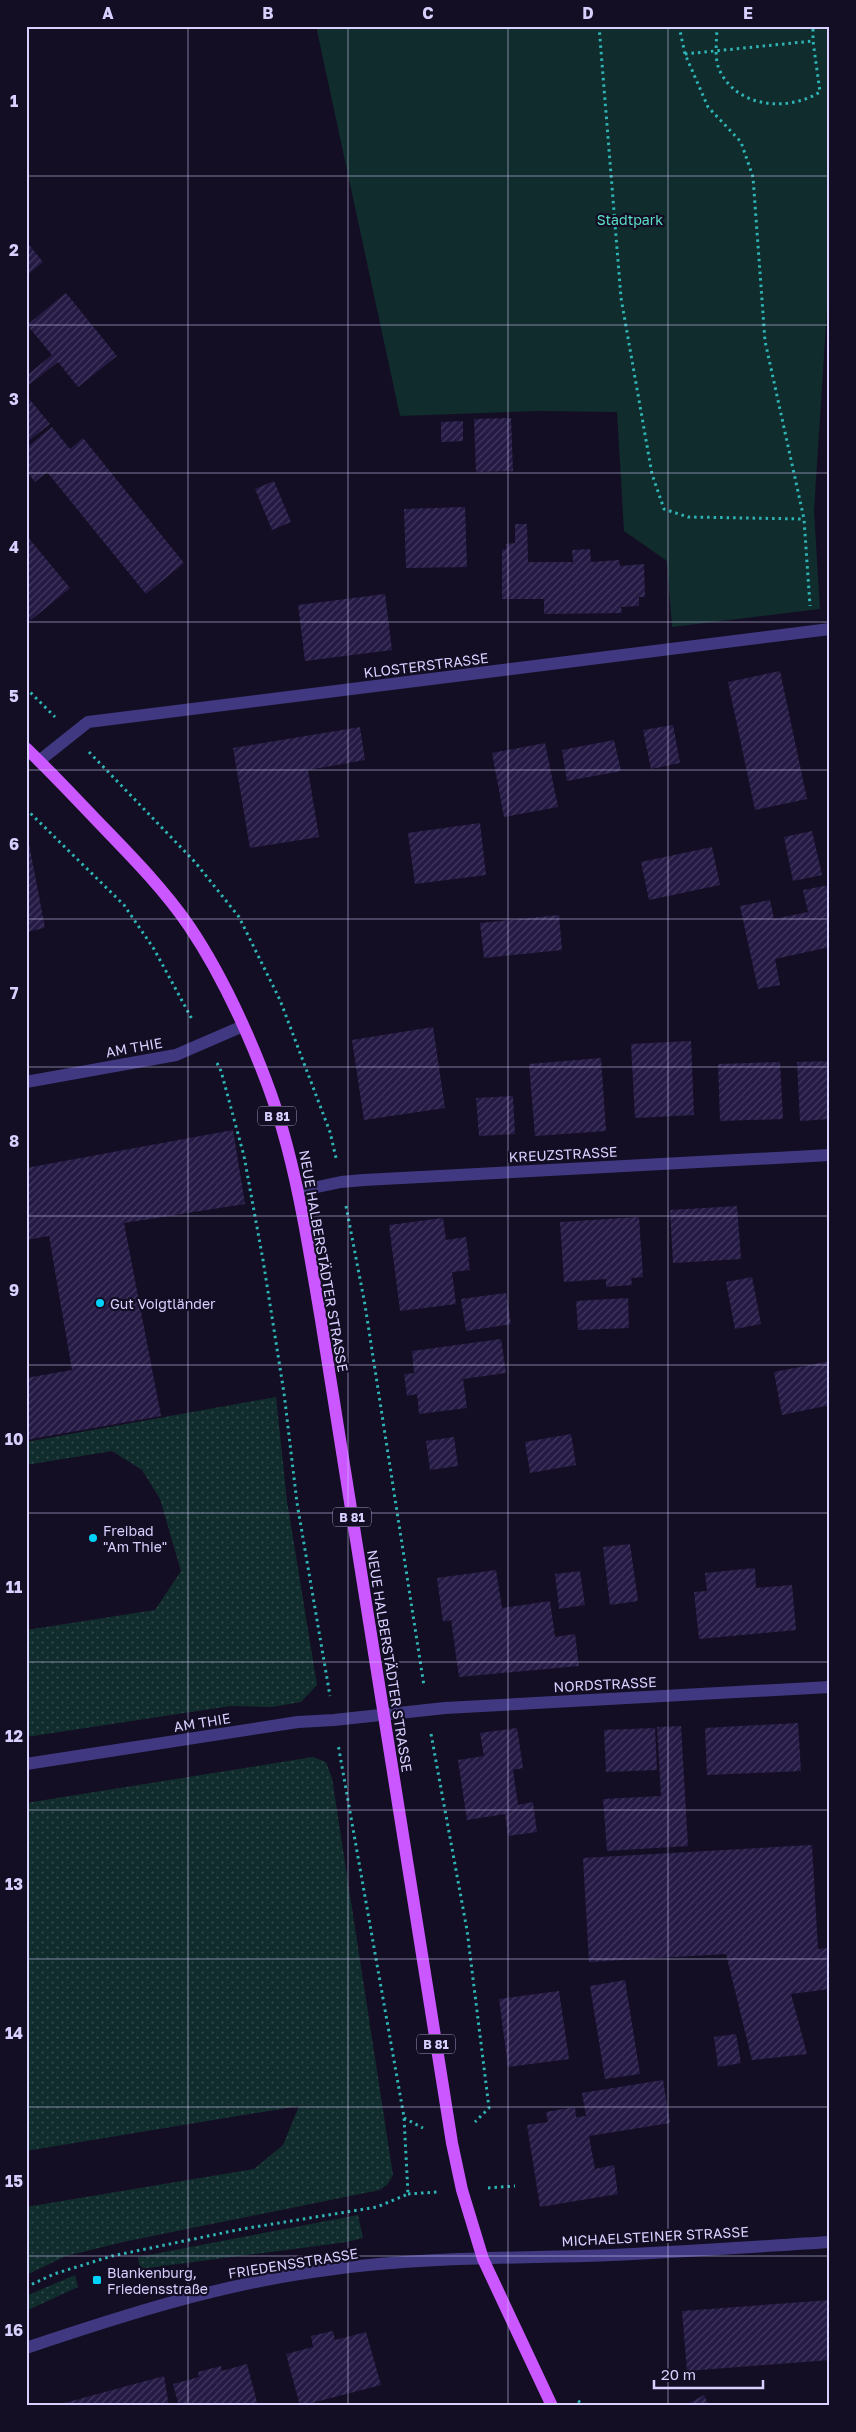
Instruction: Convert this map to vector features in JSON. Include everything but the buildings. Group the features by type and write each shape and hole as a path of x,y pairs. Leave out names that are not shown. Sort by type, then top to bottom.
{"main road":[{"name":"NEUE HALBERSTÄDTER STRASSE","path":"26,748 126,851 188,924 220,978 243,1026 268,1088 287,1144 298,1191 321,1320 452,2143 462,2190 483,2259 552,2406"}],"street":[{"name":"KLOSTERSTRASSE","path":"39,761 88,722 830,629"},
{"name":"AM THIE","path":"26,1082 176,1055 243,1026"},
{"name":"KREUZSTRASSE","path":"298,1191 341,1182 364,1180 830,1155"},
{"name":"NORDSTRASSE","path":"383,1713 830,1687"},
{"name":"AM THIE","path":"26,1764 298,1722 334,1720 383,1713"},
{"name":"MICHAELSTEINER STRASSE","path":"483,2259 586,2256 830,2242"},
{"name":"FRIEDENSSTRASSE","path":"26,2348 109,2320 236,2287 327,2270 483,2259"}],"path":[{"path":"599,26 621,298 652,474 664,509 688,517 804,519"},
{"path":"679,26 685,54 708,107 741,142 752,177 765,341 804,519 812,632"},
{"path":"717,26 716,50 719,69 734,89 755,101 777,106 810,99 820,92 813,41 813,26"},
{"path":"685,54 813,41"},
{"path":"26,809 124,905 154,949 221,1071 245,1161 263,1260 284,1394 297,1502 404,2118 408,2194 377,2207 242,2229 112,2256 54,2274 26,2287"}],"green space":[{"name":"Stadtpark","path":"316,26 830,26 830,263 814,511 820,609 672,627 667,561 624,531 617,412 538,411 400,416"},
{"path":"276,1397 287,1501 317,1685 301,1702 272,1707 231,1706 26,1737 26,1630 155,1610 181,1571 160,1499 142,1470 112,1451 26,1465 26,1442"},
{"path":"313,1757 326,1762 332,1778 393,2175 388,2184 380,2190 123,2242 66,2256 26,2275 26,2207 254,2169 283,2145 299,2106 26,2151 26,1803"},
{"path":"358,2215 363,2238 347,2242 140,2269 138,2257"},
{"path":"75,2275 78,2287 26,2311 26,2296"}],"place":[{"name":"Gut Voigtländer","path":"100,1303"},
{"name":"Freibad \"Am Thie\"","path":"93,1538"},
{"name":"Blankenburg, Friedensstraße","path":"97,2280"}]}
